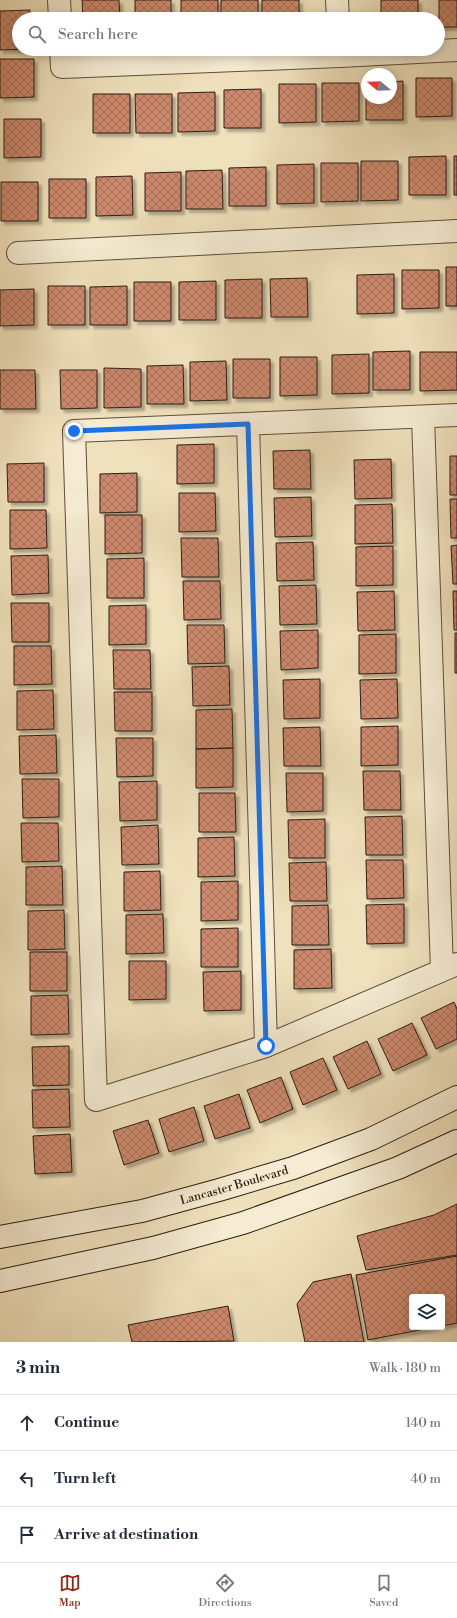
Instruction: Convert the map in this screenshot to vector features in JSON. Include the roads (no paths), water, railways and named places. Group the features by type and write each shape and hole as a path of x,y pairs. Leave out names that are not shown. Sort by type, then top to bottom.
{"street":[{"path":"59,0 60,12"},
{"path":"337,0 338,12"},
{"path":"445,50 457,50"},
{"path":"61,56 62,67 280,56"},
{"path":"18,253 457,232"},
{"path":"423,417 449,967 266,1046 96,1100 74,431 457,415"},
{"path":"248,424 266,1046"},
{"name":"Lancaster Boulevard","path":"0,1237 142,1211 292,1168 371,1139 457,1097"},
{"path":"0,1280 153,1248 243,1223 398,1168 457,1141"}]}
